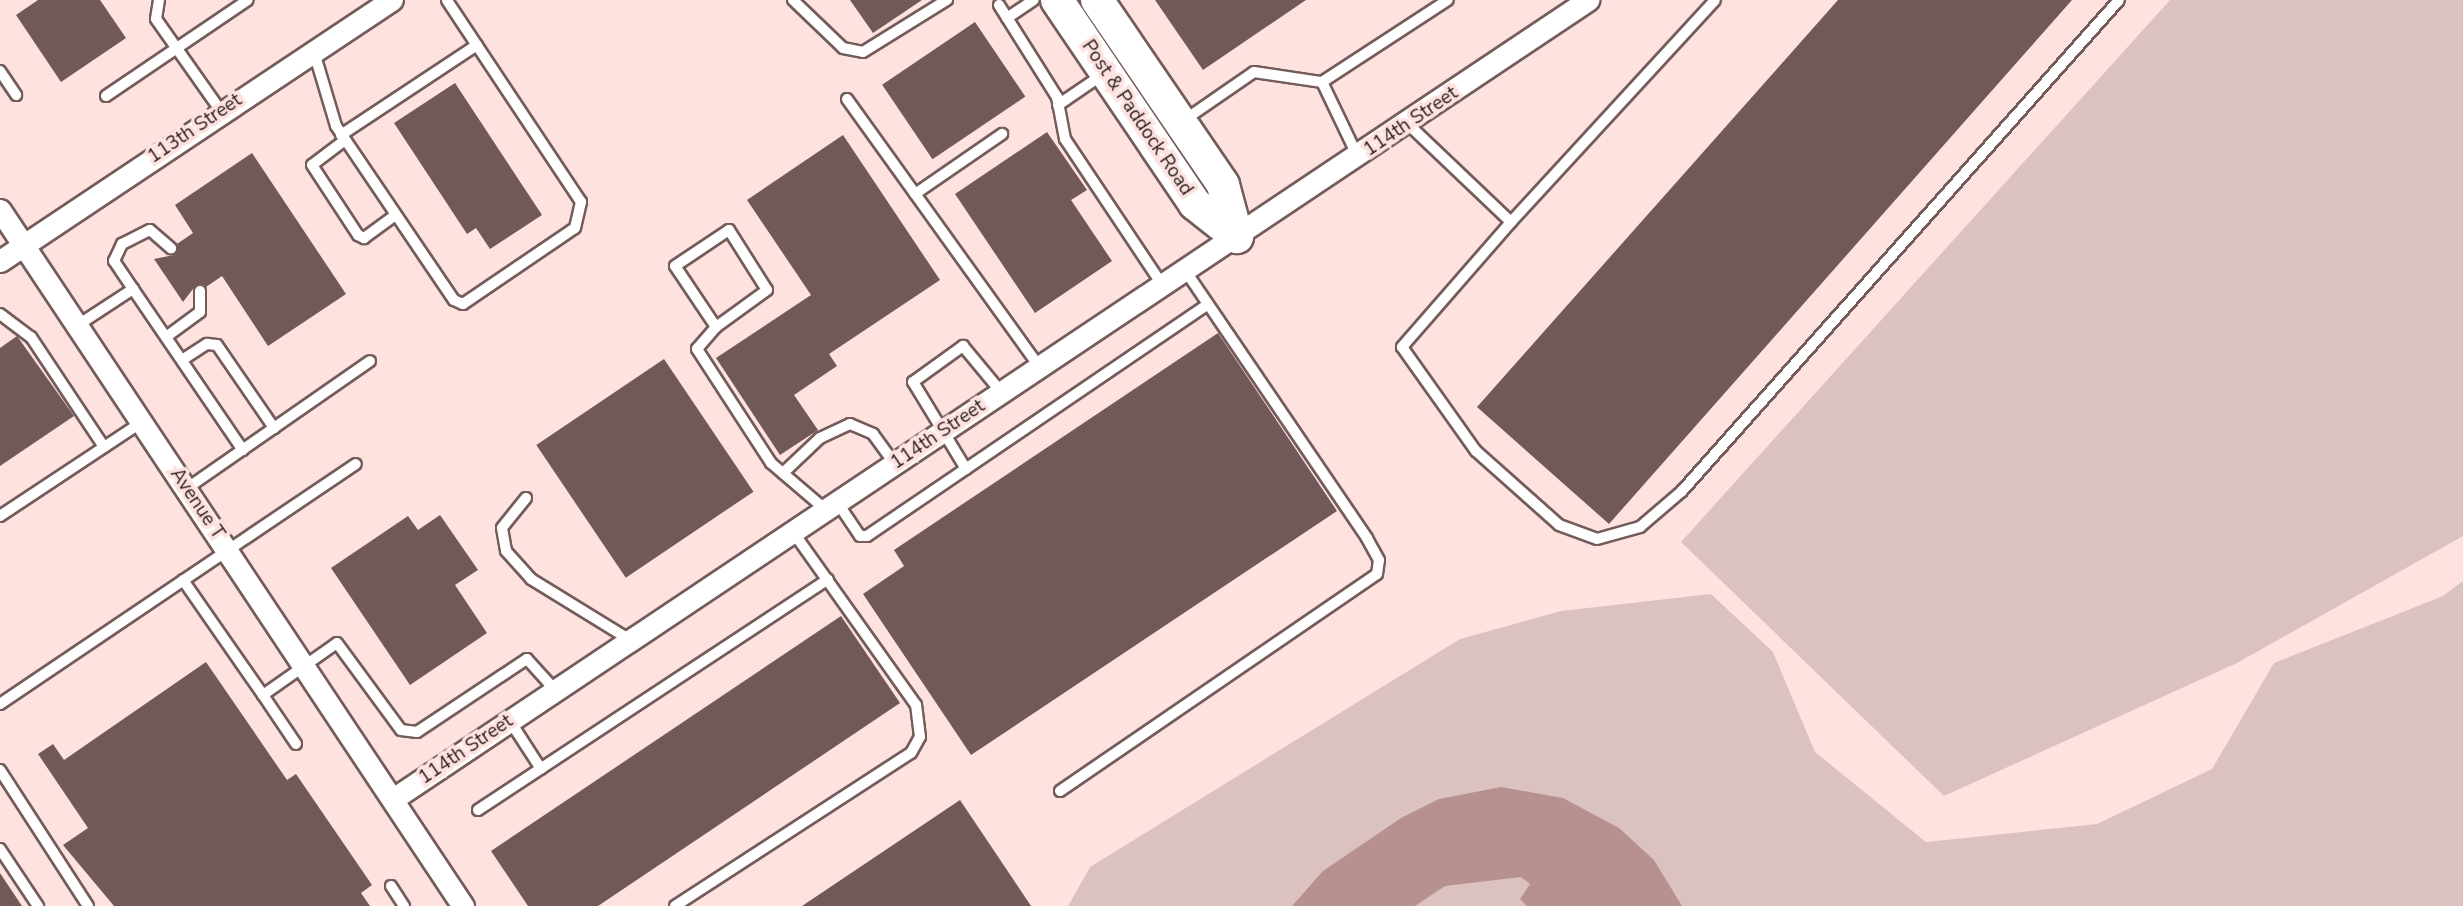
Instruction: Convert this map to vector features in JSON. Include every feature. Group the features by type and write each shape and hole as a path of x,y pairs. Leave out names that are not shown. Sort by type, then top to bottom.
{"street":[{"name":"113th Street","path":"0,261 313,49 392,0"},
{"name":"Post & Paddock Road","path":"1057,0 1195,204 1237,237"},
{"name":"Post & Paddock Road","path":"1097,0 1223,185 1237,237"},
{"name":"114th Street","path":"393,799 1408,124 1588,0"},
{"name":"Avenue T","path":"0,210 393,799"},
{"path":"393,799 463,906"}],"lane":[{"path":"159,0 156,19 221,111"},
{"path":"106,96 178,50 248,0"},
{"path":"313,49 326,110 454,300 463,304 575,228 581,202 447,0"},
{"path":"793,0 843,48 863,52 947,0"},
{"path":"1007,18 1034,0"},
{"path":"1181,123 1254,72 1322,82 1448,0"},
{"path":"1715,0 1511,222 1402,346 1476,451 1559,525 1597,539 1640,527 1682,491 2119,0"},
{"path":"999,5 1058,105 1065,139 1163,286"},
{"path":"396,215 364,238 358,235 312,165 343,138 477,45"},
{"path":"0,71 16,95"},
{"path":"1058,105 1106,72"},
{"path":"1322,82 1358,157"},
{"path":"847,99 1040,368"},
{"path":"1408,124 1511,222"},
{"path":"915,194 1002,134"},
{"path":"716,327 675,266 729,230 767,290 716,327 697,349 783,473 832,506 863,537 1208,304"},
{"path":"171,248 158,233 142,231 122,244 114,261 243,450"},
{"path":"1060,791 1377,574 1379,560 1367,538 1186,272"},
{"path":"78,325 133,289"},
{"path":"166,337 200,312 200,291"},
{"path":"0,314 31,337 104,447"},
{"path":"182,360 207,344 217,345 274,428"},
{"path":"966,468 913,382 963,346 1002,393"},
{"path":"186,489 370,361"},
{"path":"0,516 142,422"},
{"path":"783,473 820,438 850,424 873,434 895,464"},
{"path":"0,704 356,464"},
{"path":"526,498 502,528 506,551 531,579 630,640"},
{"path":"675,906 911,753 920,737 916,705 793,532"},
{"path":"478,810 828,579"},
{"path":"183,580 296,744"},
{"path":"263,695 337,643 401,730 409,731 527,659 555,690"},
{"path":"510,721 541,769"},
{"path":"0,770 88,906"},
{"path":"0,849 38,906"},
{"path":"391,886 404,906"}],"shaded area":[{"path":"2170,0 2463,0 2463,536 2237,663 1944,796 1681,542"},
{"path":"2463,581 2463,906 1068,906 1090,867 1460,639 1561,611 1711,594 1773,652 1815,752 1926,842 2097,824 2212,769 2274,663 2443,596"},
{"path":"1501,787 1563,798 1619,828 1654,860 1682,906 1527,906 1520,899 1530,884 1521,877 1445,886 1415,906 1292,906 1323,871 1401,818 1439,799"}],"building":[{"path":"38,0 100,0 126,38 61,82 16,15"},
{"path":"850,0 922,0 873,33"},
{"path":"1155,0 1306,0 1203,70"},
{"path":"1838,0 2072,0 1609,524 1477,407"},
{"path":"975,22 1025,97 932,159 882,85"},
{"path":"455,83 542,215 490,249 476,228 467,234 394,123"},
{"path":"1047,132 1087,190 1071,200 1112,261 1035,313 955,194"},
{"path":"843,135 940,280 829,354 837,366 794,395 818,430 780,455 716,358 811,295 747,200"},
{"path":"252,153 346,294 268,346 222,276 206,287 196,285 183,302 154,259 174,255 177,244 193,233 175,205"},
{"path":"1218,333 1337,511 971,755 863,594 904,566 894,550"},
{"path":"17,336 74,416 0,466 0,348"},
{"path":"664,359 753,492 626,578 536,445"},
{"path":"440,515 478,570 455,585 487,633 410,685 331,568 408,516 418,530"},
{"path":"841,616 900,703 598,906 528,906 491,851"},
{"path":"206,662 287,780 296,774 372,885 361,893 370,906 114,906 63,845 88,828 38,754 53,744 64,760"},
{"path":"960,800 1031,906 802,906"},
{"path":"0,873 22,906 0,906"}]}
